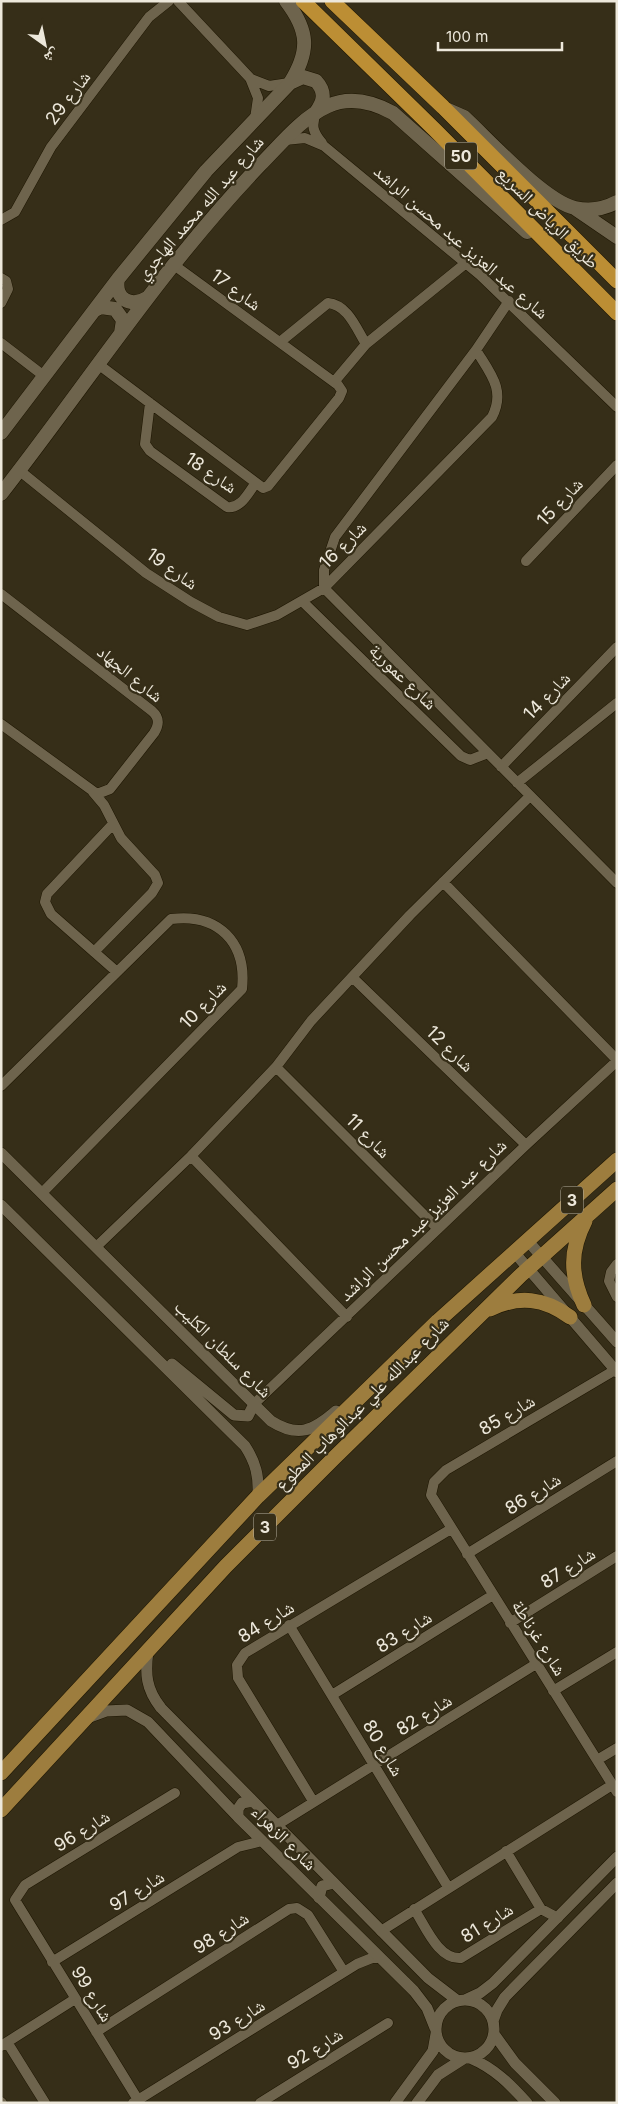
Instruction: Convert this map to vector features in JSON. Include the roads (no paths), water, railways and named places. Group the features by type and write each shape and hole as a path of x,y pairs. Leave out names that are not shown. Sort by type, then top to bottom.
{"highway":[{"name":"طريق الرياض السريع","path":"303,1 435,130 592,290 617,313"},
{"name":"طريق الرياض السريع","path":"332,1 443,107 617,282"}],"main road":[{"name":"شارع عبد الله محمد الهاجري","path":"1,433 118,279 206,171 290,83 301,66 306,45 303,31 295,13 286,1"},
{"path":"290,83 303,77 316,82 321,87 323,101 316,113"},
{"name":"شارع عبد الله محمد الهاجري","path":"1,494 147,298 234,193 284,141 316,113 339,102 374,103 393,113 592,290"},
{"path":"443,107 464,117 536,183 553,196 574,207 617,237"},
{"path":"574,207 594,209 617,202"},
{"path":"118,279 118,293 122,299 130,303 139,303 147,298"},
{"path":"95,310 108,307 120,314 123,320 120,333"},
{"name":"شارع عبدالله علي عبدالوهاب المطوع","path":"1,1772 258,1496 438,1321 617,1160"},
{"name":"شارع عبدالله علي عبدالوهاب المطوع","path":"1,1810 233,1559 476,1318 541,1256 617,1189"},
{"path":"584,1305 574,1280 573,1254 577,1237 585,1221 596,1207"},
{"path":"476,1318 506,1302 523,1299 540,1301 556,1307 570,1317"}],"street":[{"name":"شارع 29","path":"1,220 15,212 51,147 149,16 169,1"},
{"path":"178,1 250,78 258,98 255,119"},
{"path":"250,78 269,86 290,83"},
{"name":"شارع عبد العزيز عبد محسن الراشد","path":"316,113 312,129 324,146 466,263 509,301 617,408"},
{"name":"شارع عبد العزيز عبد محسن الراشد","path":"284,141 294,138 306,138 324,146"},
{"path":"255,484 262,488 268,486 339,398 342,392 334,382 366,344 466,263"},
{"name":"شارع 17","path":"174,265 334,382"},
{"path":"1,278 6,281 8,289 1,303"},
{"name":"شارع 16","path":"324,588 324,570 335,537 476,350 509,301"},
{"path":"280,342 328,303 336,304 344,309 366,344"},
{"path":"1,342 44,376"},
{"name":"شارع 16","path":"324,588 492,417 498,405 498,390 476,350"},
{"name":"شارع 18","path":"98,364 150,403 255,484 240,504 227,507 150,451 145,444 150,403"},
{"name":"شارع 15","path":"526,561 617,464"},
{"name":"شارع 19","path":"20,471 146,573 219,618 247,625 277,615 324,588"},
{"name":"شارع عمورية","path":"324,588 617,884"},
{"name":"شارع الجهاد","path":"1,594 157,716 158,726 154,733 110,789 103,793 93,792"},
{"name":"شارع عمورية","path":"302,601 461,756 470,760 488,753"},
{"name":"شارع 14","path":"502,767 617,647"},
{"path":"517,783 617,703"},
{"path":"1,724 93,792 104,805 121,838 155,875 158,883 152,894 94,952"},
{"path":"96,1247 191,1156 276,1067 311,1021 352,977 443,882 530,796"},
{"path":"113,824 45,898 46,906 52,914 117,972"},
{"path":"443,882 617,1061"},
{"name":"شارع 10","path":"1,1086 171,919 184,917 210,922 230,939 240,956 243,976 242,989 42,1193"},
{"name":"شارع 12","path":"352,977 526,1145"},
{"name":"شارع عبد العزيز عبد محسن الراشد","path":"254,1404 617,1061"},
{"name":"شارع 11","path":"276,1067 438,1229"},
{"name":"شارع سلطان الكليب","path":"1,1153 254,1404 280,1427 292,1431 304,1431 314,1428 326,1420 408,1340 438,1321"},
{"path":"191,1156 347,1317"},
{"path":"1,1205 245,1446 255,1461 259,1478 258,1496"},
{"path":"527,1240 617,1342"},
{"path":"514,1252 616,1371"},
{"path":"617,1264 611,1272 609,1281 617,1297"},
{"path":"133,1334 199,1384 234,1415 248,1416 254,1404"},
{"name":"شارع 85","path":"433,1500 431,1495 434,1482 446,1470 616,1371"},
{"name":"شارع 86","path":"467,1554 617,1461"},
{"name":"شارع غرناطة","path":"433,1500 615,1789"},
{"name":"شارع 84","path":"313,1801 244,1688 236,1670 240,1658 289,1626 451,1529"},
{"name":"شارع 87","path":"510,1623 617,1556"},
{"name":"شارع 83","path":"332,1695 493,1595"},
{"name":"شارع 80","path":"289,1626 448,1887"},
{"name":"شارع الزهراء","path":"148,1650 146,1677 148,1686 152,1696 168,1716 428,1978 462,2000"},
{"path":"553,1691 617,1652"},
{"name":"شارع 82","path":"277,1825 536,1664"},
{"name":"شارع الزهراء","path":"87,1718 106,1711 127,1710 138,1715 156,1730 238,1817 414,1991 426,2008 436,2031"},
{"path":"156,1730 157,1721 168,1716"},
{"path":"597,1760 617,1748"},
{"path":"380,1931 506,1851 615,1789"},
{"name":"شارع 96","path":"16,1903 17,1895 25,1885 175,1793"},
{"path":"238,1817 238,1809 242,1803 253,1801"},
{"path":"238,1847 246,1833 247,1826"},
{"name":"شارع 97","path":"52,1962 238,1847 262,1841"},
{"name":"شارع 81","path":"506,1851 541,1908 558,1918"},
{"path":"395,2103 424,2066 433,2051 440,2014 445,2008 480,1993 502,1974 617,1857"},
{"path":"299,1878 307,1878 313,1874 314,1862"},
{"path":"319,1898 322,1886 334,1883"},
{"path":"493,2021 505,1997 617,1883"},
{"name":"شارع 99","path":"16,1903 137,2102"},
{"name":"شارع 98","path":"96,2032 289,1909 298,1908 308,1916 344,1972"},
{"name":"شارع 81","path":"414,1908 441,1951 455,1959 461,1958 541,1908"},
{"path":"357,1964 366,1944"},
{"name":"شارع 93","path":"137,2102 357,1964 372,1958 380,1958"},
{"path":"502,1974 500,1978 504,1987 508,1989 517,1986"},
{"path":"45,2103 4,2044 75,1999"},
{"path":"416,2103 438,2076 466,2058 482,2053 492,2041 494,2034 493,2021 489,2012 481,2005 462,2000"},
{"name":"شارع 92","path":"260,2103 388,2023"},
{"path":"436,2031 442,2048 449,2054 484,2064 503,2078 527,2103"},
{"path":"494,2034 515,2063 555,2103"},
{"path":"503,2078 500,2074 502,2064 511,2061 515,2063"},
{"path":"424,2066 434,2067 438,2076"}]}
